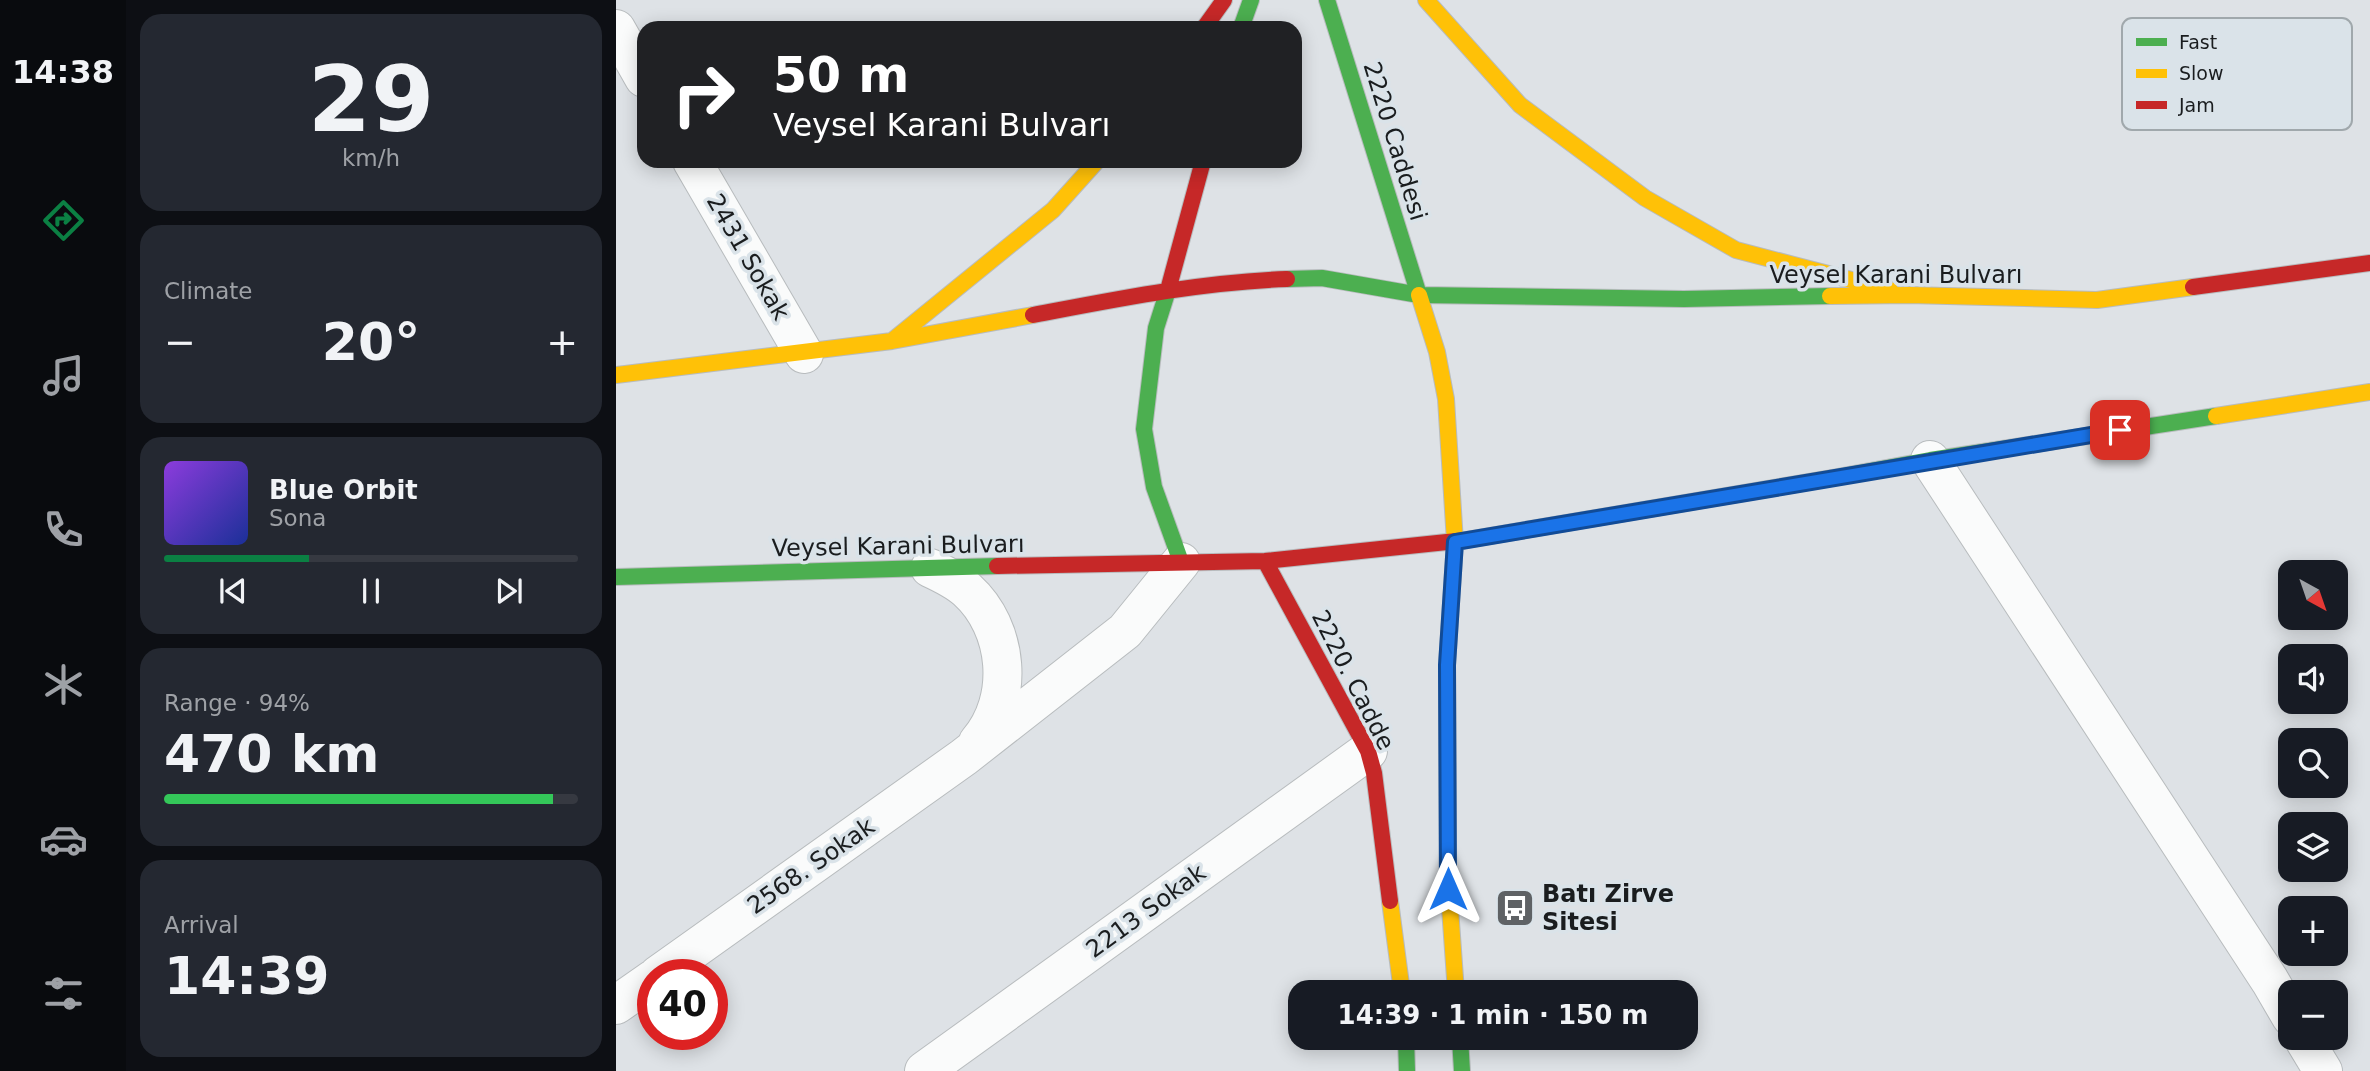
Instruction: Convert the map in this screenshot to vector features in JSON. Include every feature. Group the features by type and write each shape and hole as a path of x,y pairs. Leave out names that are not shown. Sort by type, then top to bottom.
{"main road":[{"path":"1209,21 1224,0"},
{"path":"1244,21 1251,0"},
{"name":"2220 Caddesi","path":"1327,0 1419,295"},
{"path":"1426,0 1520,105 1645,198 1736,250 1909,295"},
{"path":"892,341 1053,210 1091,168"},
{"path":"1181,562 1154,487 1144,429 1156,328 1201,168"},
{"name":"Veysel Karani Bulvarı","path":"616,375 804,354 892,341 1168,290 1236,281 1322,278 1419,295 1684,299 1909,295 2097,300 2370,263"},
{"path":"1419,295 1437,353 1452,457 1455,542 1447,665 1448,889 1455,980"},
{"name":"Veysel Karani Bulvarı","path":"616,577 1265,561 1455,542 1930,460 2370,392"},
{"name":"2220. Cadde","path":"1265,561 1368,751 1374,772 1400,980"},
{"path":"1406,1050 1407,1071"},
{"path":"1461,1050 1462,1071"}],"street":[{"path":"616,29 637,66"},
{"name":"2431 Sokak","path":"696,168 804,354"},
{"path":"1930,460 2278,995"},
{"name":"2568. Sokak","path":"680,959 964,757 1125,631 1181,562"},
{"name":"2568. Sokak","path":"930,568 959,584 983,608 1000,648 1003,672 993,719 981,739 964,757"},
{"name":"2213 Sokak","path":"924,1071 1368,751"},
{"path":"616,1005 637,990"},
{"path":"2310,1050 2322,1071"}],"traffic: fast":[{"path":"1244,21 1251,0"},
{"path":"1327,0 1419,295"},
{"path":"1287,279 1322,278 1419,295 1684,299 1830,296"},
{"path":"1168,290 1156,328 1144,429 1154,487 1181,562"},
{"path":"1832,478 1930,460 2216,416"},
{"path":"616,577 997,566"},
{"path":"1406,1050 1407,1071"},
{"path":"1461,1050 1462,1071"}],"traffic: slow":[{"path":"1426,0 1520,105 1645,198 1736,250 1890,290"},
{"path":"892,341 1053,210 1091,168"},
{"path":"1830,296 1909,295 2097,300 2193,287"},
{"path":"1419,295 1437,352 1446,399 1455,542"},
{"path":"616,375 892,341 1033,315"},
{"path":"2216,416 2370,392"},
{"path":"1466,540 1832,478"},
{"path":"1448,880 1455,980"},
{"path":"1390,901 1400,980"}],"traffic: jam":[{"path":"1209,21 1224,0"},
{"path":"1168,290 1201,168"},
{"path":"2193,287 2370,263"},
{"path":"1033,315 1191,287 1287,279"},
{"path":"997,566 1265,561 1466,540"},
{"path":"1448,880 1447,665 1455,542"},
{"path":"1265,561 1368,751 1374,773 1390,901"}],"place":[{"name":"Batı Zirve Sitesi","path":"1515,908"}],"route":[{"path":"1448,889 1447,665 1455,542 2120,430"}]}
